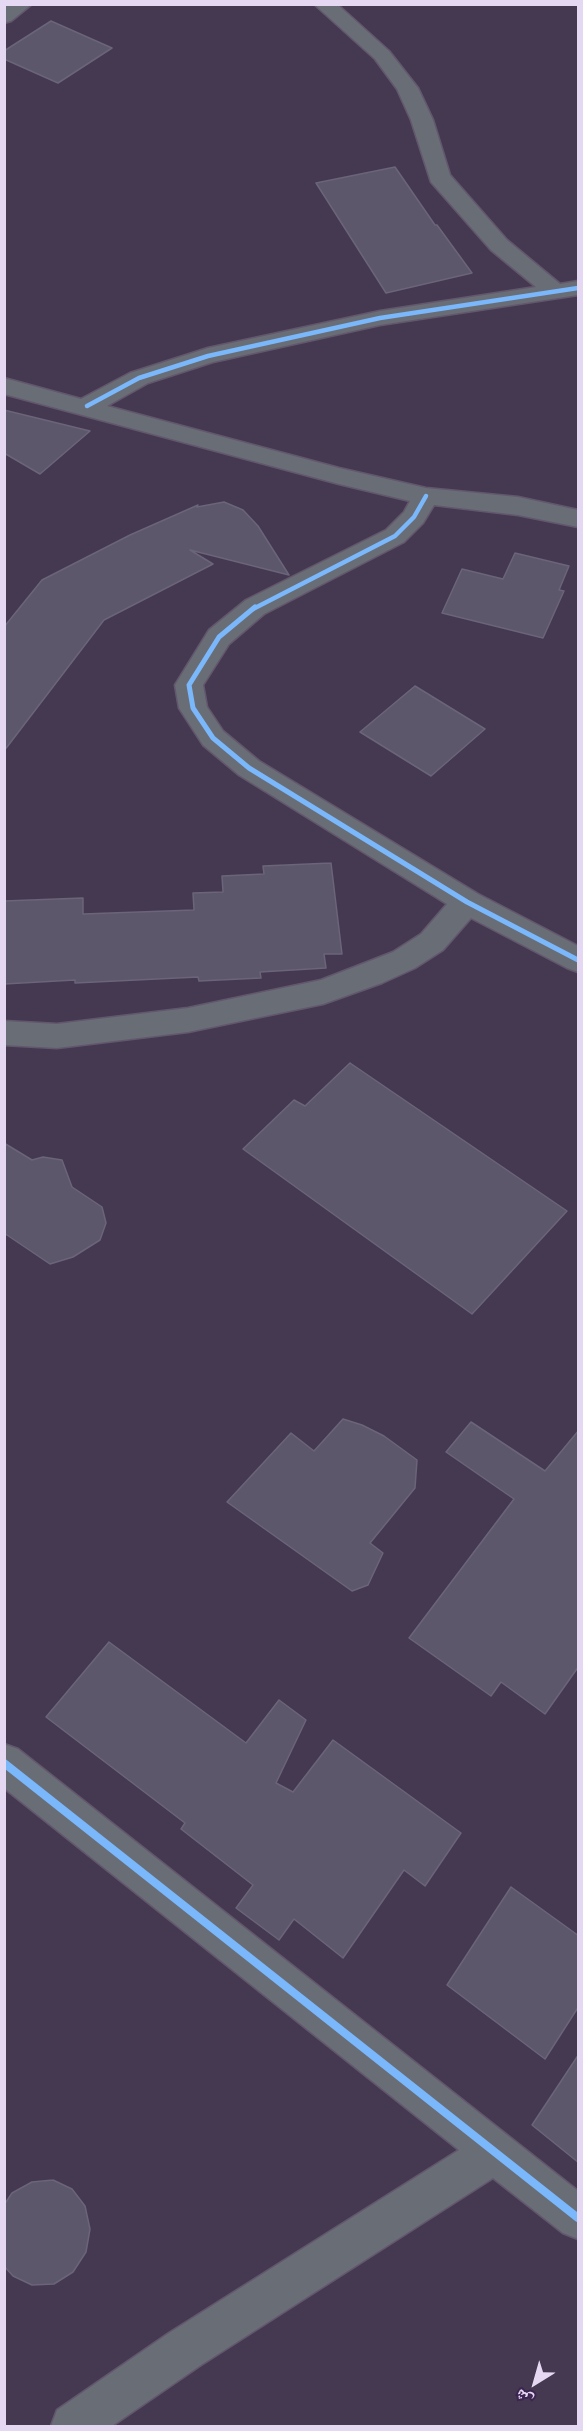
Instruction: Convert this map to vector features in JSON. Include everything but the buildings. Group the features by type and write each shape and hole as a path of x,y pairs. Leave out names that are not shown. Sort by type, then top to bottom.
{"street":[{"path":"4,17 22,4"},
{"path":"324,4 382,55 407,88 422,120 439,177 499,245 555,291"},
{"path":"87,406 139,378 208,356 380,318 579,288"},
{"path":"4,386 87,406 339,476 426,495 518,506 579,518"},
{"path":"426,495 414,517 394,536 349,561 255,606 219,637 189,685 193,708 213,738 249,768 467,902 579,960"},
{"path":"4,1033 57,1036 188,1020 322,992 372,975 413,954 432,942 467,902"},
{"path":"4,1763 579,2218"},
{"path":"73,2427 185,2349 495,2152"}],"cycle path":[{"path":"87,406 139,378 208,356 380,318 578,288"},
{"path":"426,496 414,517 395,536 255,607 219,637 189,685 193,708 213,738 249,768 467,902 578,960"},
{"path":"4,1763 578,2218"}]}
